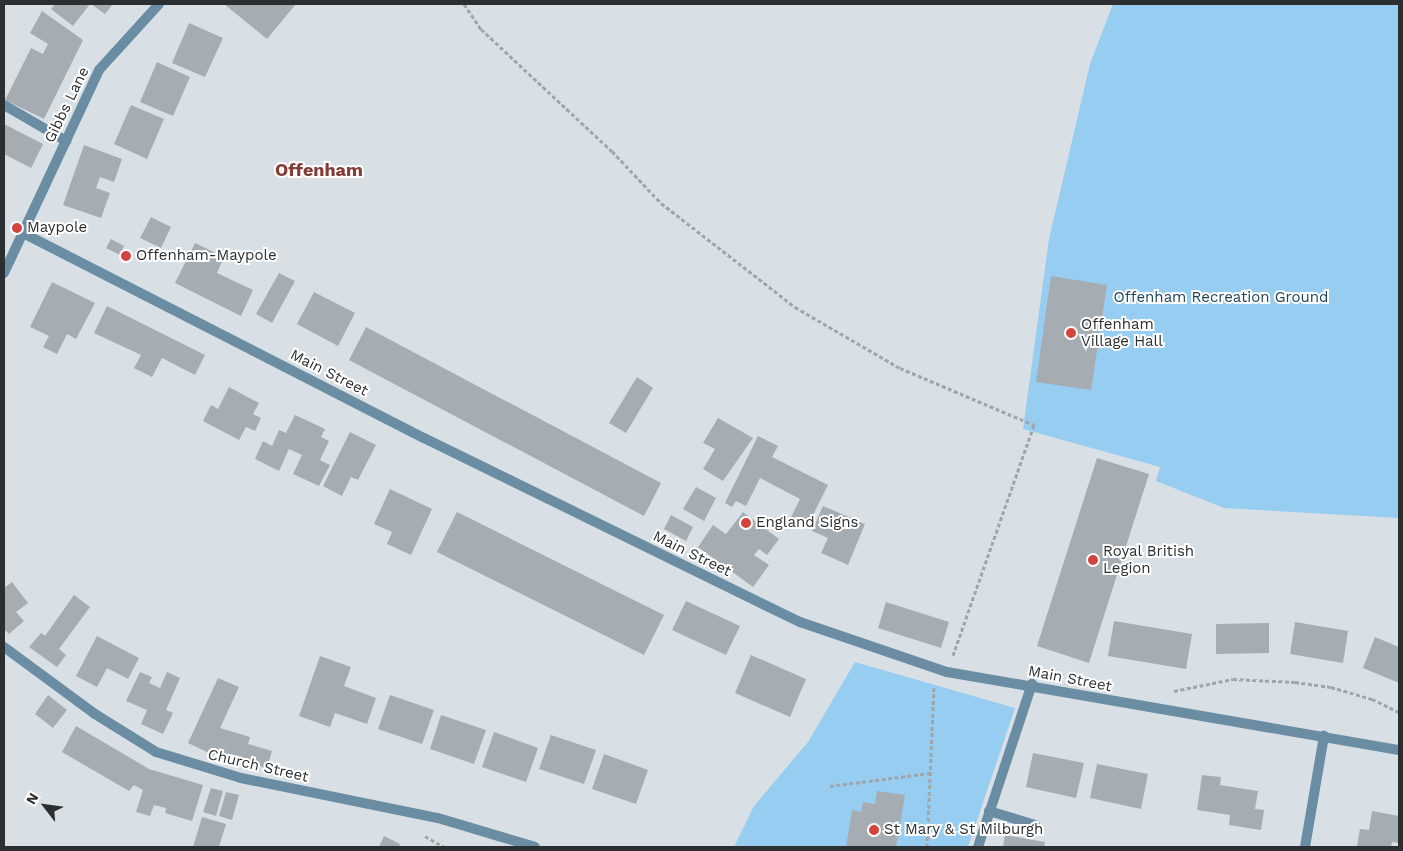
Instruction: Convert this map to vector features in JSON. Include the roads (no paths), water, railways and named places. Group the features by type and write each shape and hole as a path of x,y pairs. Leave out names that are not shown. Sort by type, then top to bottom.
{"street":[{"name":"Gibbs Lane","path":"23,233 99,70 159,4"},
{"path":"4,105 66,141"},
{"path":"4,273 23,233"},
{"name":"Main Street","path":"23,233 424,438 746,598 800,622 944,671 1010,684 1032,684 1099,700 1399,750"},
{"name":"Church Street","path":"4,647 95,714 156,752 240,778 438,818 535,847"},
{"path":"978,847 1032,684"},
{"path":"1305,847 1324,736"},
{"path":"989,811 1035,825"}],"place":[{"name":"Maypole","path":"17,228"},
{"name":"Offenham-Maypole","path":"126,256"},
{"name":"Offenham Village Hall","path":"1071,333"},
{"name":"England Signs","path":"746,523"},
{"name":"Royal British Legion","path":"1093,560"},
{"name":"St Mary & St Milburgh","path":"874,830"}],"district":[{"name":"Offenham","path":"319,170"}],"park label":[{"name":"Offenham Recreation Ground","path":"1221,298"}]}
